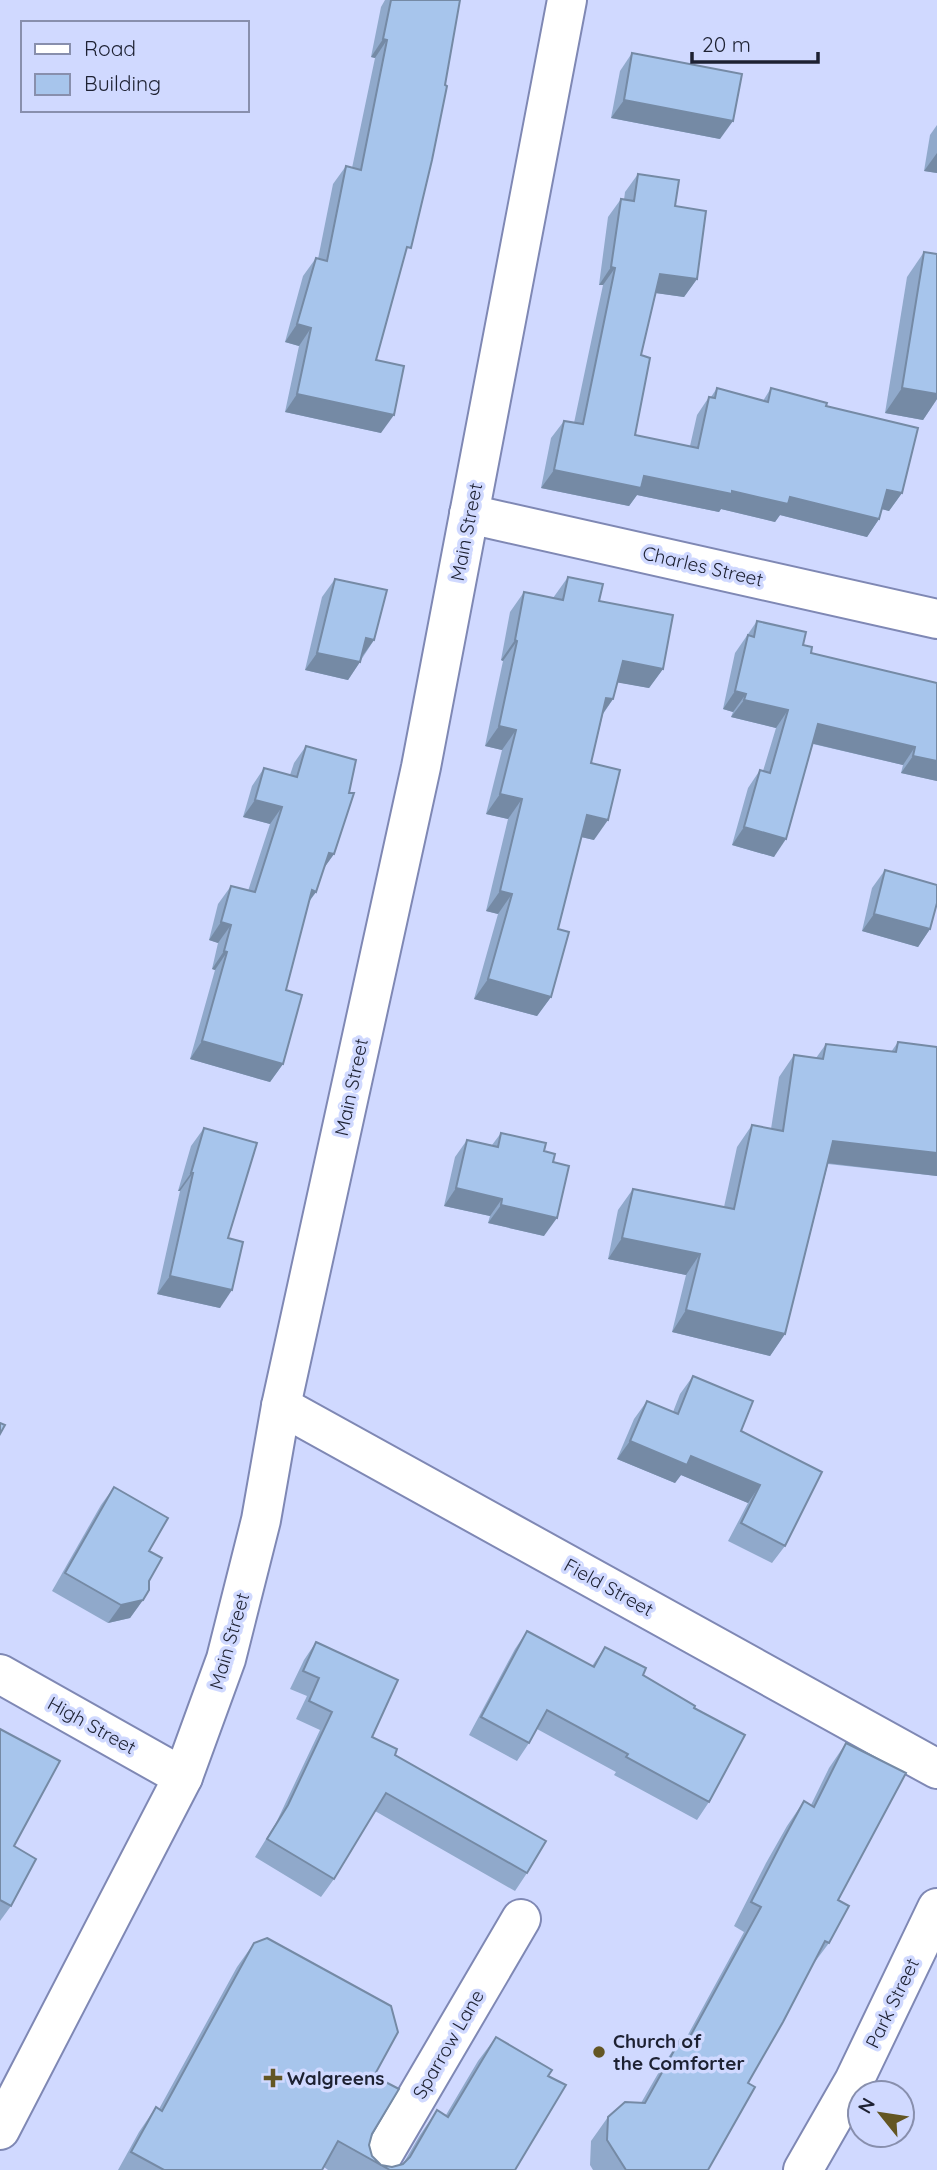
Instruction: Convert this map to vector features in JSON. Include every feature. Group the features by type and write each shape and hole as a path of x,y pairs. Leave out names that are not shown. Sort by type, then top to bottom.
{"main road":[{"name":"Main Street","path":"0,2130 183,1777 226,1659 261,1520 281,1406 421,767 567,0"},
{"name":"Charles Street","path":"469,514 937,618"},
{"name":"Field Street","path":"281,1406 937,1769"},
{"name":"High Street","path":"0,1674 183,1777"},
{"name":"Park Street","path":"803,2170 854,2081 937,1908"},
{"name":"Sparrow Lane","path":"374,2170 521,1919"}],"building":[{"path":"391,0 460,0 432,160 411,248 407,247 376,360 404,366 394,415 297,394 311,328 297,324 316,258 327,261 346,166 361,170 387,40 383,39"},
{"path":"632,53 742,74 733,121 624,100"},
{"path":"638,174 679,180 675,206 706,211 697,279 660,274 641,355 650,358 635,435 698,448 709,397 715,398 717,388 768,402 771,388 827,403 826,406 918,428 902,493 887,490 879,519 790,497 788,504 644,476 641,488 554,470 564,421 583,424 615,268 611,267 621,199 634,201"},
{"path":"924,252 937,254 937,394 902,388"},
{"path":"568,577 603,584 599,601 673,615 663,669 623,661 613,699 606,698 591,763 620,770 608,820 587,815 558,929 569,932 551,997 488,979 512,894 500,891 522,799 500,794 516,730 499,726 517,641 515,640 524,592 563,600"},
{"path":"335,579 387,590 374,640 366,638 360,662 317,653"},
{"path":"757,621 806,632 803,645 812,647 811,653 937,683 937,761 913,756 915,747 818,724 786,839 744,827 760,770 770,773 788,710 744,700 746,694 735,691 748,635 754,637"},
{"path":"306,746 356,760 349,793 354,793 334,854 329,853 316,892 312,890 286,990 302,995 283,1064 202,1041 227,952 224,951 231,925 221,922 231,886 255,892 282,807 255,800 264,768 297,777"},
{"path":"885,870 937,885 937,903 930,929 874,914"},
{"path":"898,1042 937,1047 937,1153 833,1141 785,1334 686,1310 700,1254 622,1238 633,1189 734,1209 752,1125 783,1131 794,1055 823,1059 826,1044 896,1052"},
{"path":"204,1128 257,1143 228,1238 243,1242 232,1290 170,1276 191,1173"},
{"path":"501,1133 546,1143 544,1151 555,1154 553,1162 569,1166 557,1218 501,1205 502,1199 456,1188 467,1140 498,1147"},
{"path":"693,1376 753,1401 741,1431 822,1472 785,1546 741,1523 760,1485 691,1456 687,1465 630,1441 647,1401 678,1414"},
{"path":"114,1487 168,1518 149,1551 162,1558 149,1581 149,1590 143,1600 121,1605 65,1573"},
{"path":"527,1631 594,1667 605,1647 646,1668 643,1675 695,1706 694,1708 745,1735 709,1802 547,1710 529,1743 481,1717"},
{"path":"316,1642 398,1680 372,1737 397,1749 395,1755 546,1841 527,1873 386,1793 334,1879 267,1839 288,1805 332,1712 309,1701 319,1678 303,1671"},
{"path":"0,1729 60,1761 14,1846 36,1859 11,1906 0,1900"},
{"path":"846,1743 906,1773 838,1900 849,1906 829,1943 825,1941 748,2083 755,2087 708,2170 626,2170 607,2140 608,2117 625,2102 645,2103 680,2040 686,2044 761,1907 751,1902 784,1838 804,1801 814,1807"},
{"name":"Walgreens","path":"267,1938 391,2006 398,2032 374,2076 399,2089 372,2134 369,2145 372,2156 381,2165 338,2141 322,2170 164,2170 131,2152 156,2107 162,2111 254,1943"},
{"path":"496,2037 552,2070 548,2076 566,2085 515,2170 390,2170 381,2165 392,2167 403,2164 410,2157 437,2110 448,2117"}],"place":[{"name":"Church of the Comforter","path":"599,2052"},
{"name":"Walgreens","path":"273,2078"}]}
